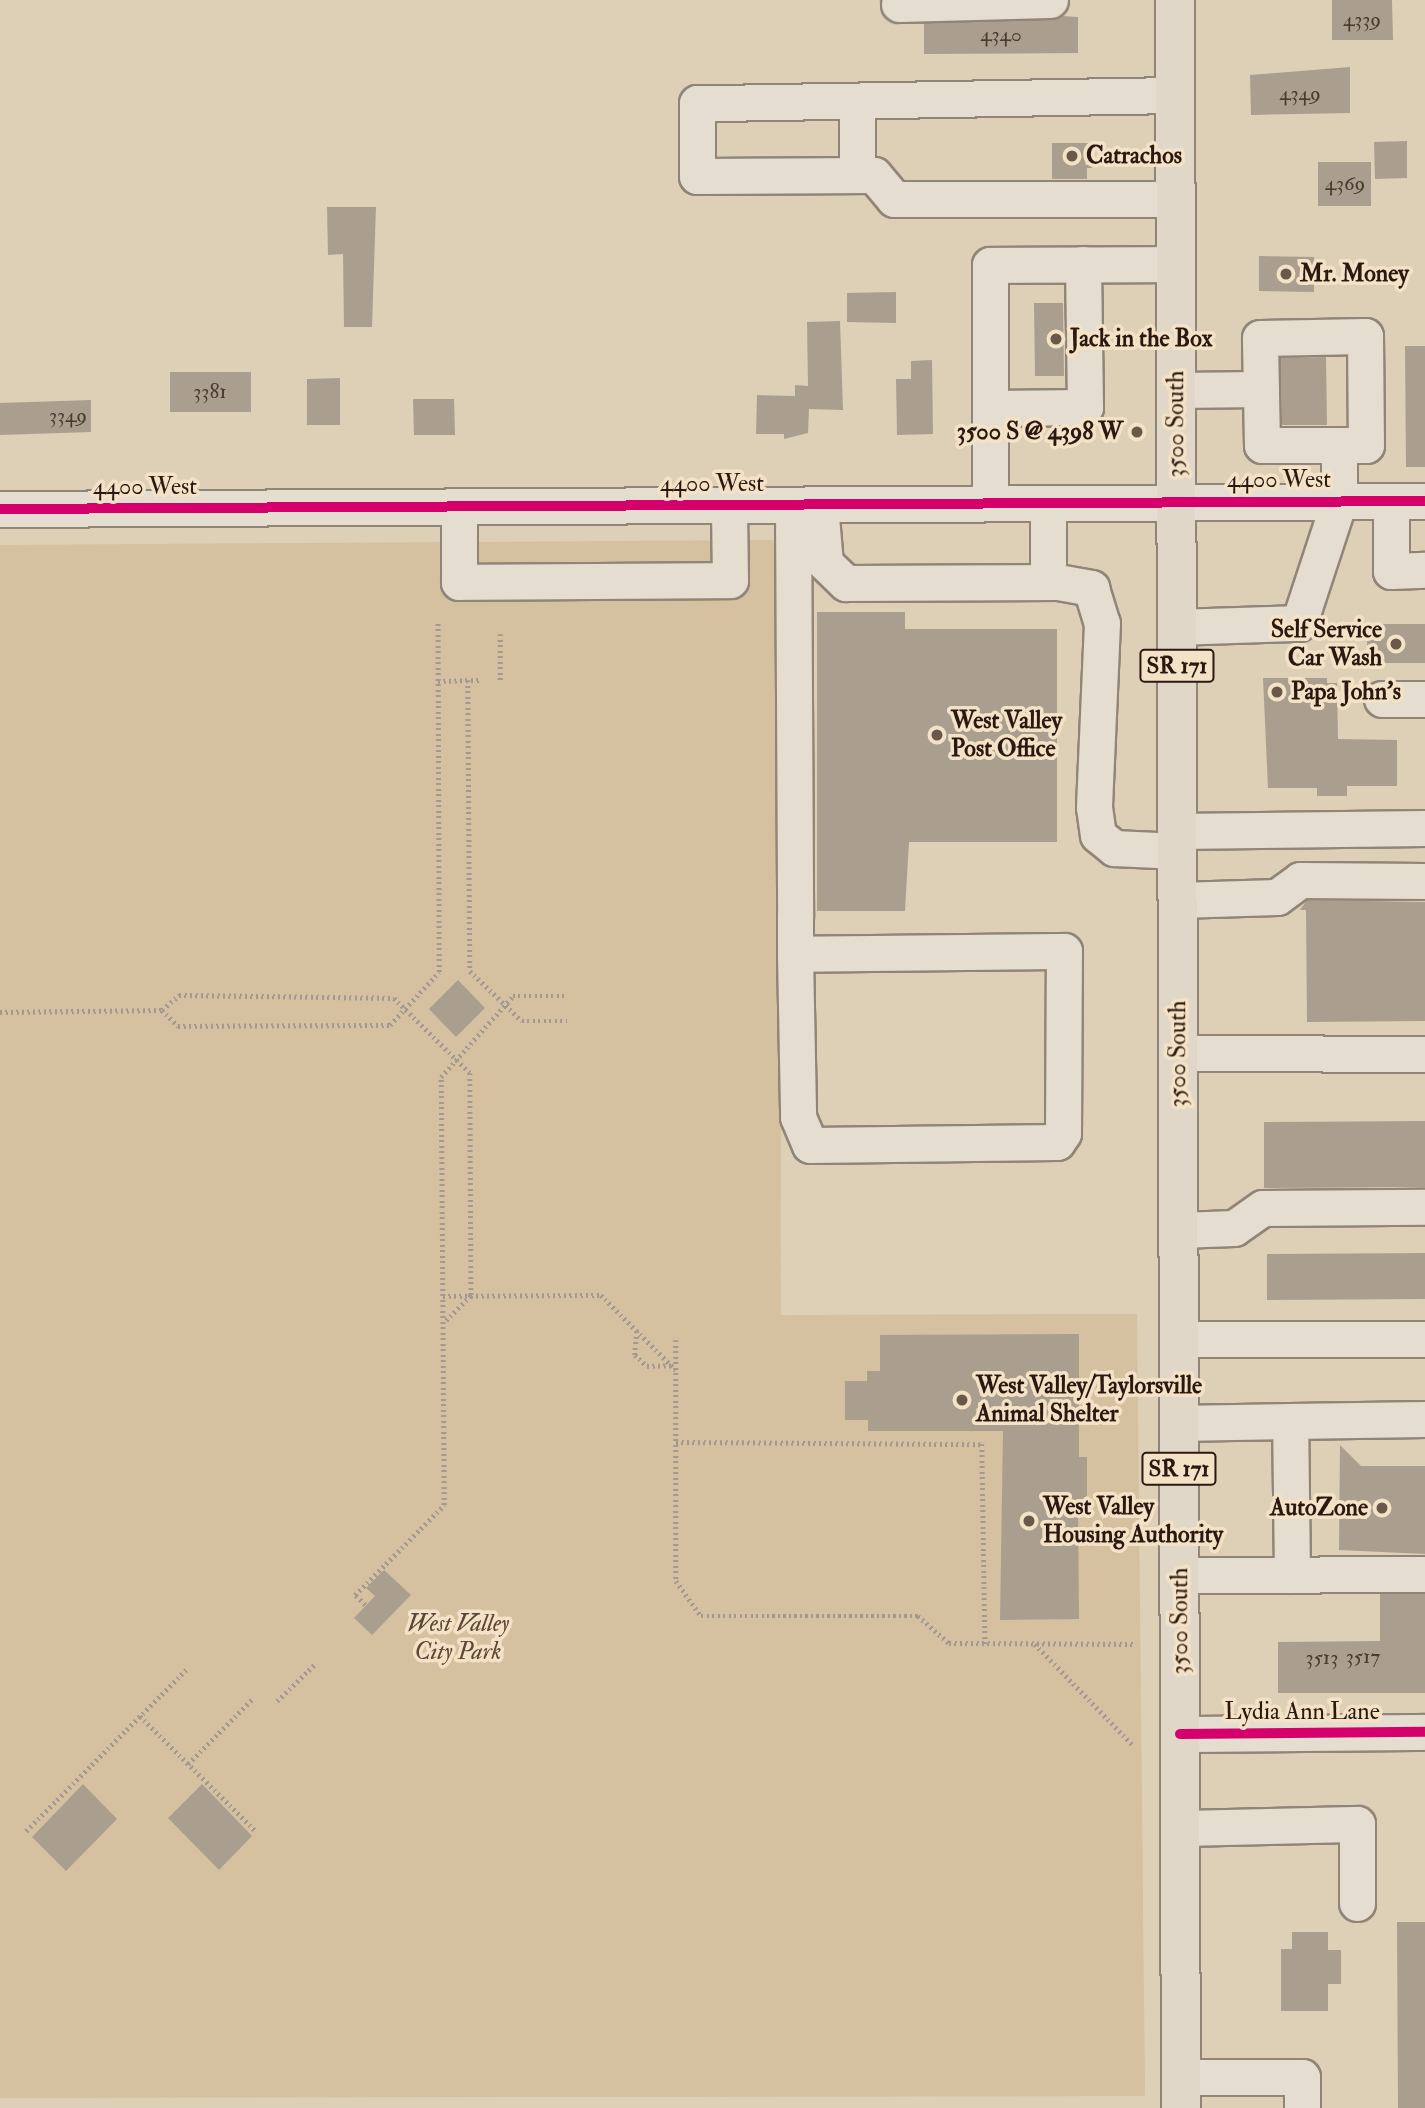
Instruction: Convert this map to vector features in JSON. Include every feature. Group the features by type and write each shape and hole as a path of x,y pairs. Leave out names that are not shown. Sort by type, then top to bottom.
{"main road":[{"name":"3500 South","path":"1175,0 1181,2092"}],"street":[{"path":"899,4 1050,0"},
{"path":"1175,95 697,103 697,176 874,175 894,199 1176,199"},
{"path":"857,101 857,175"},
{"path":"990,418 1085,407 1083,264"},
{"path":"990,503 990,265 1176,264"},
{"path":"1365,336 1366,445 1339,445 1262,445 1260,338 1365,336"},
{"path":"1176,390 1261,389"},
{"path":"1177,627 1299,623 1339,501 1339,445"},
{"path":"1408,501 1391,571 1425,570"},
{"name":"4400 West","path":"0,509 1408,501"},
{"path":"1048,503 1048,582"},
{"path":"459,506 459,582 486,582 730,580 729,505"},
{"path":"807,505 821,554 839,580 1085,584 1101,607 1094,807 1098,835 1114,848 1177,841 1425,828"},
{"path":"795,954 1064,951 1063,1133 1057,1143 810,1145 798,1117 795,954 807,505"},
{"path":"1382,699 1425,699"},
{"path":"1178,900 1277,897 1300,880 1425,881"},
{"path":"1178,1054 1425,1054"},
{"path":"1178,1230 1234,1228 1263,1208 1425,1208"},
{"path":"1179,1339 1425,1339"},
{"path":"1179,1423 1425,1419"},
{"path":"1290,1421 1292,1575"},
{"path":"1179,1575 1425,1574"},
{"name":"Lydia Ann Lane","path":"1180,1734 1425,1732"},
{"path":"1180,1828 1357,1824 1357,1903"},
{"path":"1181,2092 1302,2077 1301,2108"}],"path":[{"path":"162,1010 178,1026 390,1025 439,972 438,623"},
{"path":"500,634 500,680"},
{"path":"468,680 470,971 522,1021 567,1021"},
{"path":"438,681 479,680"},
{"path":"0,1012 162,1010 178,995 394,998 470,1073 471,1296 445,1322"},
{"path":"365,1605 355,1595 444,1505 445,1322 441,1077 513,996 567,996"},
{"path":"443,1296 601,1295 676,1370"},
{"path":"637,1331 635,1355 647,1366 671,1365"},
{"path":"676,1340 676,1581 701,1616 918,1616 949,1643 1134,1644"},
{"path":"676,1442 982,1444 985,1644"},
{"path":"1034,1644 1134,1746"},
{"path":"278,1701 314,1665"},
{"path":"26,1831 186,1670"},
{"path":"188,1764 252,1699"},
{"path":"140,1716 256,1831"}],"green space":[{"name":"West Valley City Park","path":"780,540 781,1315 1137,1314 1145,2096 0,2098 0,545"}],"building":[{"path":"1332,0 1392,0 1393,40 1332,40"},
{"path":"1078,17 1078,53 924,54 924,23"},
{"path":"1350,67 1350,113 1251,115 1250,75"},
{"path":"1407,141 1407,178 1375,179 1374,142"},
{"name":"Catrachos","path":"1052,143 1092,143 1092,168 1087,168 1087,179 1052,179"},
{"path":"1318,162 1371,162 1371,206 1318,206"},
{"path":"327,207 376,207 372,327 344,327 343,254 328,255"},
{"name":"Mr. Money","path":"1259,256 1314,257 1314,292 1259,291"},
{"path":"896,292 896,323 847,322 847,293"},
{"name":"Jack in the Box","path":"1034,303 1063,303 1064,376 1035,376"},
{"path":"840,321 843,410 809,409 808,433 784,439 784,434 756,434 757,395 795,396 795,385 808,386 807,322"},
{"path":"1405,346 1425,346 1425,467 1406,467"},
{"path":"1326,357 1327,425 1282,425 1280,358"},
{"path":"932,360 933,434 897,435 896,379 911,379 911,361"},
{"path":"170,372 251,372 251,412 170,412"},
{"path":"340,378 340,425 307,425 307,379"},
{"path":"413,399 454,399 455,435 414,435"},
{"path":"91,400 91,432 0,435 0,403"},
{"name":"West Valley Post Office","path":"817,612 905,612 905,629 1057,629 1057,842 909,842 905,911 817,911"},
{"name":"Self Service Car Wash","path":"1367,624 1425,624 1425,663 1367,663"},
{"path":"1263,678 1327,678 1327,683 1337,683 1338,739 1397,740 1397,786 1347,786 1347,796 1317,796 1317,788 1268,788"},
{"path":"1307,900 1425,902 1425,1021 1307,1022 1306,910 1300,910"},
{"path":"458,980 485,1008 456,1037 429,1009"},
{"path":"1425,1121 1425,1187 1264,1188 1264,1122"},
{"path":"1425,1253 1425,1299 1267,1300 1267,1254"},
{"path":"1079,1334 1079,1457 1087,1457 1087,1508 1078,1508 1079,1619 1000,1620 1003,1431 868,1431 868,1420 845,1420 845,1381 867,1381 867,1371 880,1371 880,1335"},
{"name":"AutoZone","path":"1340,1445 1361,1466 1425,1466 1425,1554 1339,1550"},
{"path":"384,1570 411,1595 372,1635 354,1618 375,1596 366,1588"},
{"path":"1380,1594 1425,1594 1425,1693 1278,1693 1278,1642 1380,1641"},
{"path":"83,1784 117,1819 66,1871 32,1837"},
{"path":"202,1784 252,1836 219,1870 168,1818"},
{"path":"1397,1922 1425,1922 1425,2108 1398,2108"},
{"path":"1292,1932 1328,1932 1328,1950 1341,1950 1341,1984 1328,1984 1328,2011 1281,2011 1281,1949 1292,1949"}],"cycle path":[{"path":"0,509 1425,501"},
{"path":"1180,1734 1425,1732"}],"place":[{"name":"Catrachos","path":"1072,156"},
{"name":"Mr. Money","path":"1286,274"},
{"name":"Jack in the Box","path":"1056,339"},
{"name":"3500 S @ 4398 W","path":"1137,432"},
{"name":"Self Service Car Wash","path":"1396,644"},
{"name":"Papa John's","path":"1277,692"},
{"name":"West Valley Post Office","path":"937,735"},
{"name":"West Valley/Taylorsville Animal Shelter","path":"962,1400"},
{"name":"AutoZone","path":"1382,1508"},
{"name":"West Valley Housing Authority","path":"1029,1521"}]}
